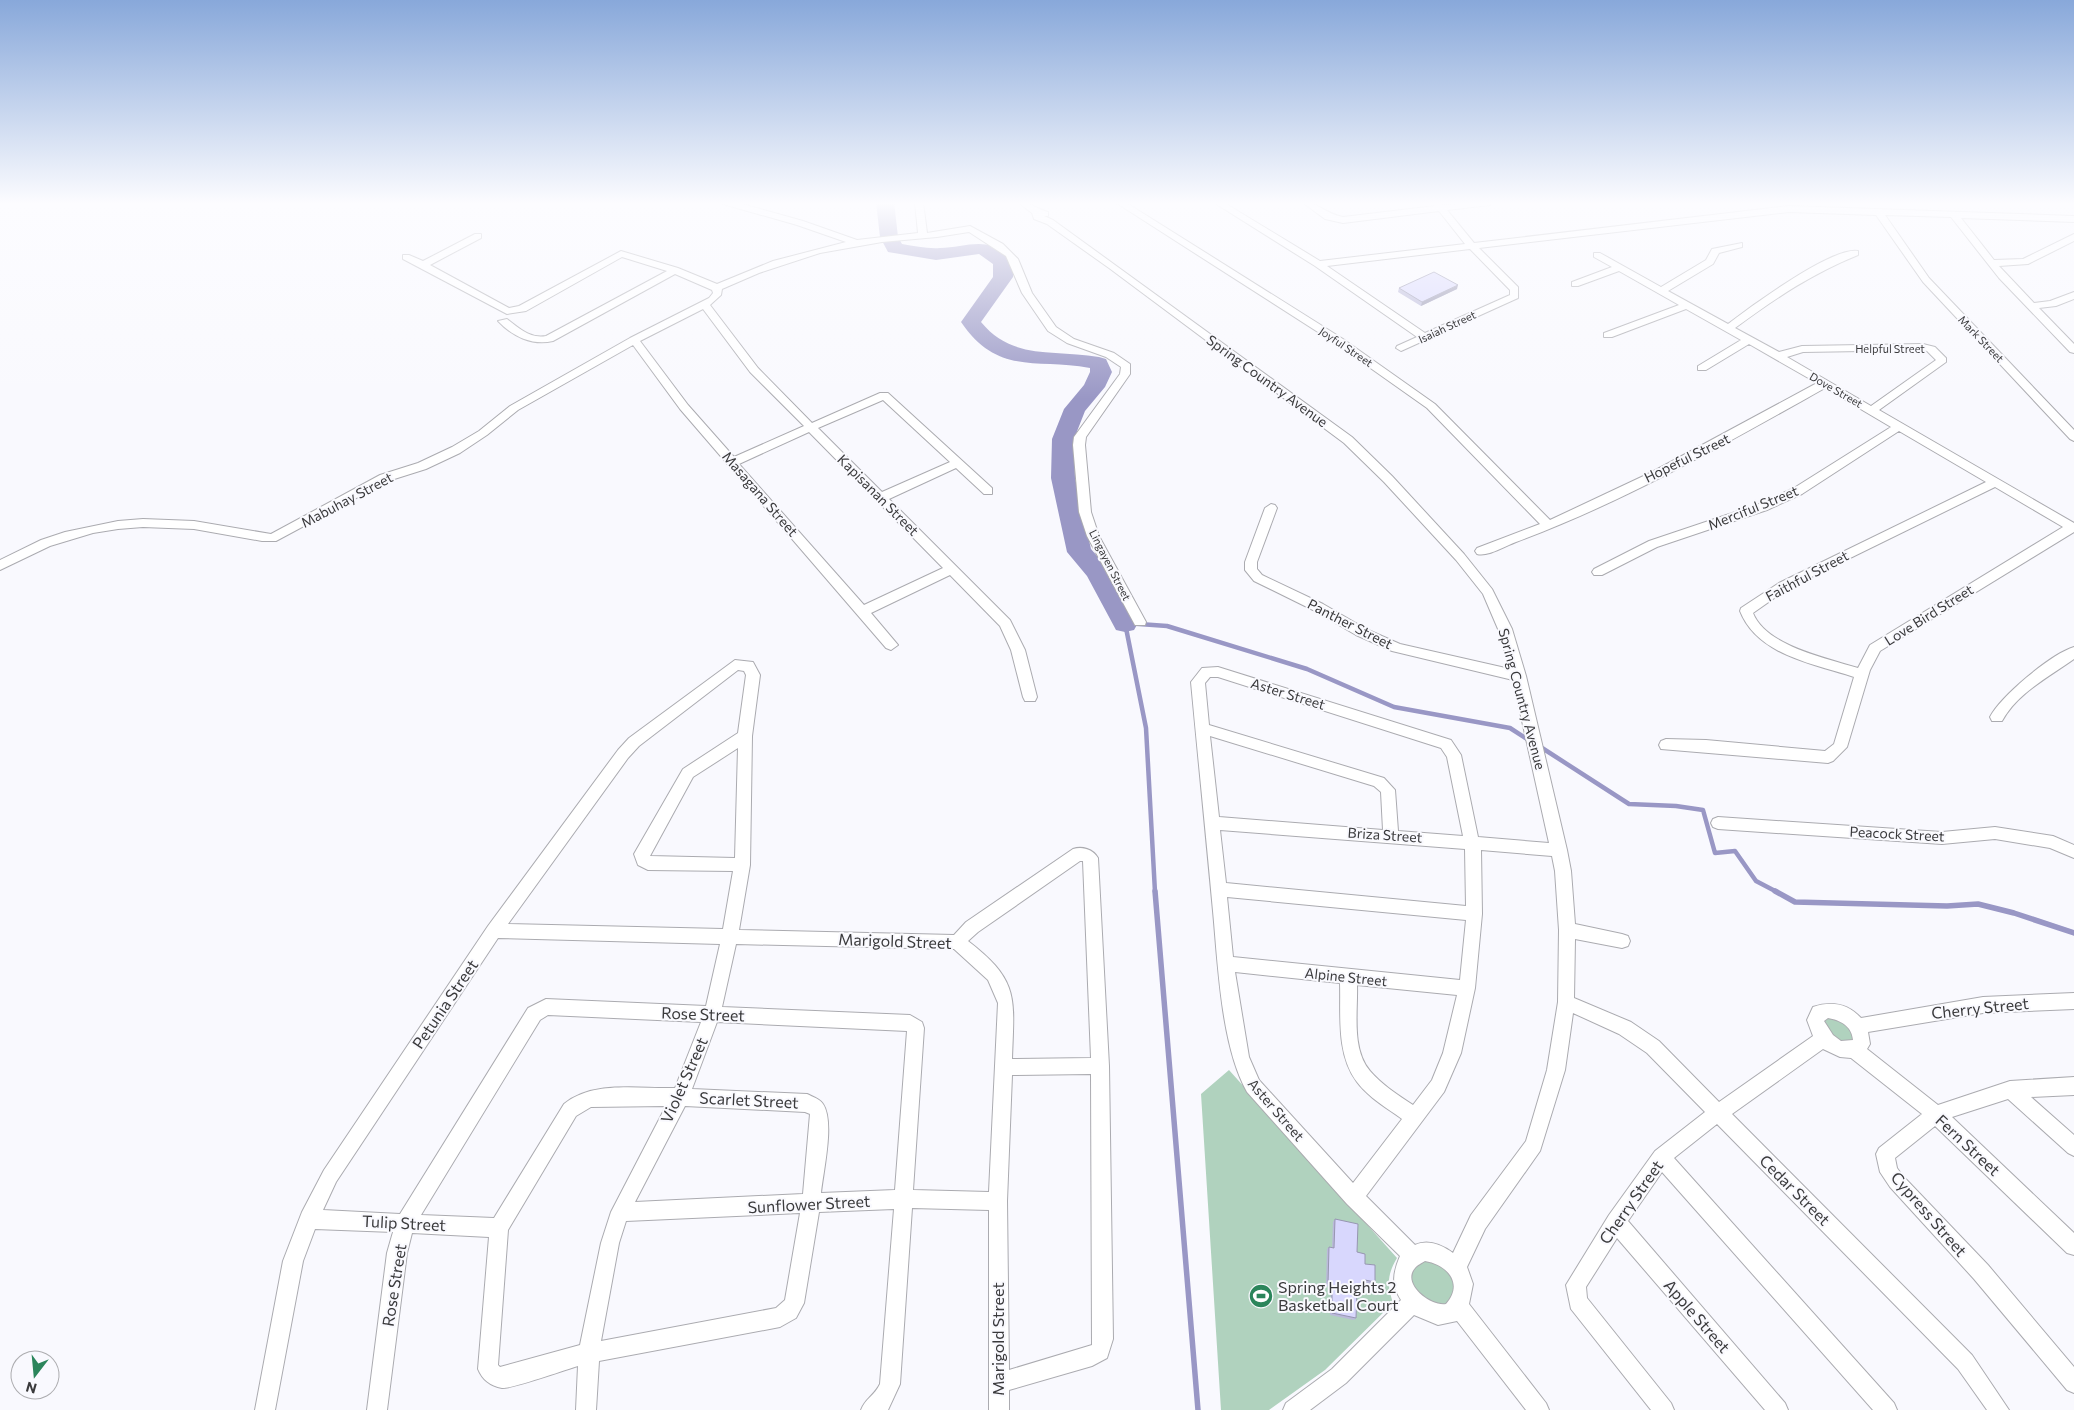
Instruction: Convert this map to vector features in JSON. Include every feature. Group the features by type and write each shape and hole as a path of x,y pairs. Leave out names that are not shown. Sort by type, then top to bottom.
{"street":[{"path":"428,268 507,311 515,311 593,268"},
{"path":"668,268 717,292"},
{"name":"Mabuhay Street","path":"0,566 68,535 119,524 194,525 272,538 384,478 422,466 456,450 483,434 514,408 634,340 704,304 717,292 765,268"},
{"name":"Lingayen Street","path":"1016,268 1022,283 1051,328 1066,339 1086,348 1115,356 1126,366 1125,374 1080,437 1079,446 1085,512 1093,536 1140,622"},
{"name":"Spring Country Avenue","path":"1113,268 1334,430 1388,479 1460,557 1488,592 1505,629 1519,676 1563,871 1567,930 1566,1002 1556,1070 1534,1145 1516,1173 1478,1222 1456,1266"},
{"name":"Joyful Street","path":"1223,268 1339,341 1431,406 1548,525"},
{"path":"1324,268 1424,337"},
{"name":"Isaiah Street","path":"1401,348 1515,296 1515,289 1494,268"},
{"path":"1576,284 1620,268"},
{"name":"Dove Street","path":"1620,268 1900,426 2073,528"},
{"path":"1662,290 1700,268"},
{"path":"1728,328 1772,295 1820,268"},
{"name":"Mark Street","path":"1918,268 1926,280 2074,437"},
{"path":"1995,268 2030,306 2074,349"},
{"path":"503,321 530,340 541,341 563,332 675,270"},
{"path":"2030,306 2052,304 2074,295"},
{"name":"Kapisanan Street","path":"704,304 754,370 1005,623 1018,650 1030,696"},
{"path":"1608,335 1687,305"},
{"name":"Masagana Street","path":"634,340 680,402 890,645"},
{"path":"1702,368 1748,340"},
{"name":"Helpful Street","path":"1778,356 1802,349 1923,346 1931,350 1942,360 1871,411"},
{"name":"Hopeful Street","path":"1481,551 1548,525 1714,446 1824,384"},
{"path":"733,462 881,396 888,396 988,490"},
{"name":"Merciful Street","path":"1598,572 1653,544 1763,507 1798,491 1900,426"},
{"path":"880,498 958,462"},
{"name":"Faithful Street","path":"1862,674 1777,644 1758,634 1747,620 1746,611 1783,586 1994,483"},
{"name":"Panther Street","path":"1271,508 1251,562 1251,570 1258,578 1384,643 1519,676"},
{"name":"Love Bird Street","path":"1666,745 1706,746 1828,757 1840,747 1862,674 1875,648 2073,528"},
{"path":"861,612 953,569"},
{"path":"1996,717 1998,712 2017,693 2074,652"},
{"name":"Violet Street","path":"586,1410 588,1353 610,1243 620,1212 680,1096 712,1015 730,936 742,865 745,736 753,675 748,666 736,665"},
{"name":"Petunia Street","path":"265,1410 293,1261 309,1219 330,1176 494,931 623,754 634,742 736,665"},
{"name":"Aster Street","path":"1354,1197 1438,1086 1452,1053 1466,988 1474,914 1473,842 1454,755 1446,744 1218,672 1206,672 1198,682 1201,728 1226,964 1240,1057 1245,1072 1253,1086 1354,1197 1412,1255"},
{"path":"1201,728 1379,782 1388,790 1391,836"},
{"path":"742,865 648,863 643,860 642,854 688,773 745,736"},
{"name":"Briza Street","path":"1212,823 1559,850"},
{"name":"Peacock Street","path":"1718,823 1942,838 1995,833 2025,836 2054,842 2074,852"},
{"path":"958,942 972,927 1078,854 1090,858 1100,1066 1103,1339 1100,1352 1092,1356 998,1382"},
{"path":"1219,889 1474,914"},
{"path":"1567,930 1622,941"},
{"name":"Marigold Street","path":"494,931 958,942 994,973 1002,986 1006,1002 998,1202 999,1410"},
{"name":"Alpine Street","path":"1226,964 1466,988"},
{"path":"1348,977 1352,1053 1356,1065 1364,1077 1415,1118"},
{"name":"Cherry Street","path":"1858,1026 1983,1005 2074,1001"},
{"name":"Cedar Street","path":"1566,1002 1625,1028 1653,1047 1965,1362 1999,1410"},
{"name":"Rose Street","path":"377,1410 398,1253 405,1223 534,1014 540,1009 546,1008 910,1023 916,1028 890,1384 883,1402 871,1410"},
{"path":"1828,1010 1838,1011 1849,1017 1858,1026 1862,1036 1861,1044 1855,1050 1845,1051 1834,1047 1823,1039 1817,1030 1815,1020 1819,1013 1828,1010"},
{"name":"Cherry Street","path":"1664,1410 1578,1302 1576,1285 1616,1222 1661,1157 1718,1113 1823,1039"},
{"name":"Fern Street","path":"1855,1050 1936,1114 2074,1246"},
{"path":"1004,1066 1100,1066"},
{"name":"Cypress Street","path":"2074,1086 2010,1090 1936,1114 1885,1154 1889,1172 2019,1316 2074,1383"},
{"path":"2010,1090 2074,1147"},
{"name":"Scarlet Street","path":"680,1096 807,1103 816,1108 820,1116 811,1205 794,1302 789,1311 780,1317 588,1353 503,1378 494,1376 488,1369 499,1228 570,1110 580,1102 591,1098 680,1096"},
{"path":"1661,1157 1887,1410"},
{"name":"Sunflower Street","path":"620,1212 811,1205 903,1199 998,1202"},
{"name":"Tulip Street","path":"309,1219 499,1228"},
{"name":"Apple Street","path":"1616,1222 1778,1410"},
{"path":"1423,1250 1436,1252 1456,1266 1463,1282 1464,1295 1459,1307 1450,1314 1438,1316 1424,1312 1413,1302 1405,1290 1402,1276 1405,1264 1412,1255 1423,1250"},
{"path":"1293,1410 1339,1376 1413,1302"},
{"path":"1459,1307 1539,1410"}],"green space":[{"path":"1822,1015 1856,1027 1852,1047 1824,1037"},
{"path":"1229,1070 1397,1258 1391,1270 1389,1280 1393,1303 1325,1370 1269,1410 1221,1410 1201,1094"},
{"path":"1436,1255 1460,1283 1448,1312 1415,1301 1408,1266"}],"building":[{"path":"1434,272 1458,285 1422,302 1399,288"},
{"path":"1335,1219 1358,1224 1357,1252 1365,1254 1365,1264 1375,1265 1375,1282 1365,1280 1365,1291 1357,1290 1356,1318 1332,1313 1332,1285 1328,1284 1329,1247 1334,1248"}],"waterway":[{"path":"1004,268 1003,277 971,322 983,338 997,348 1013,354 1099,363 1101,372 1094,387 1075,409 1063,439 1063,478 1079,552 1096,571 1125,623"},
{"path":"1155,892 1146,728 1125,623 1167,626 1307,669 1394,707 1510,728 1530,741"},
{"path":"1539,746 1629,804 1676,806 1703,810 1715,853 1735,851 1756,881 1777,892"},
{"path":"1155,891 1198,1410"},
{"path":"1775,891 1795,902 1947,906 1978,904 2014,913 2074,933"}],"place":[{"name":"Spring Heights 2 Basketball Court","path":"1261,1296"}]}
